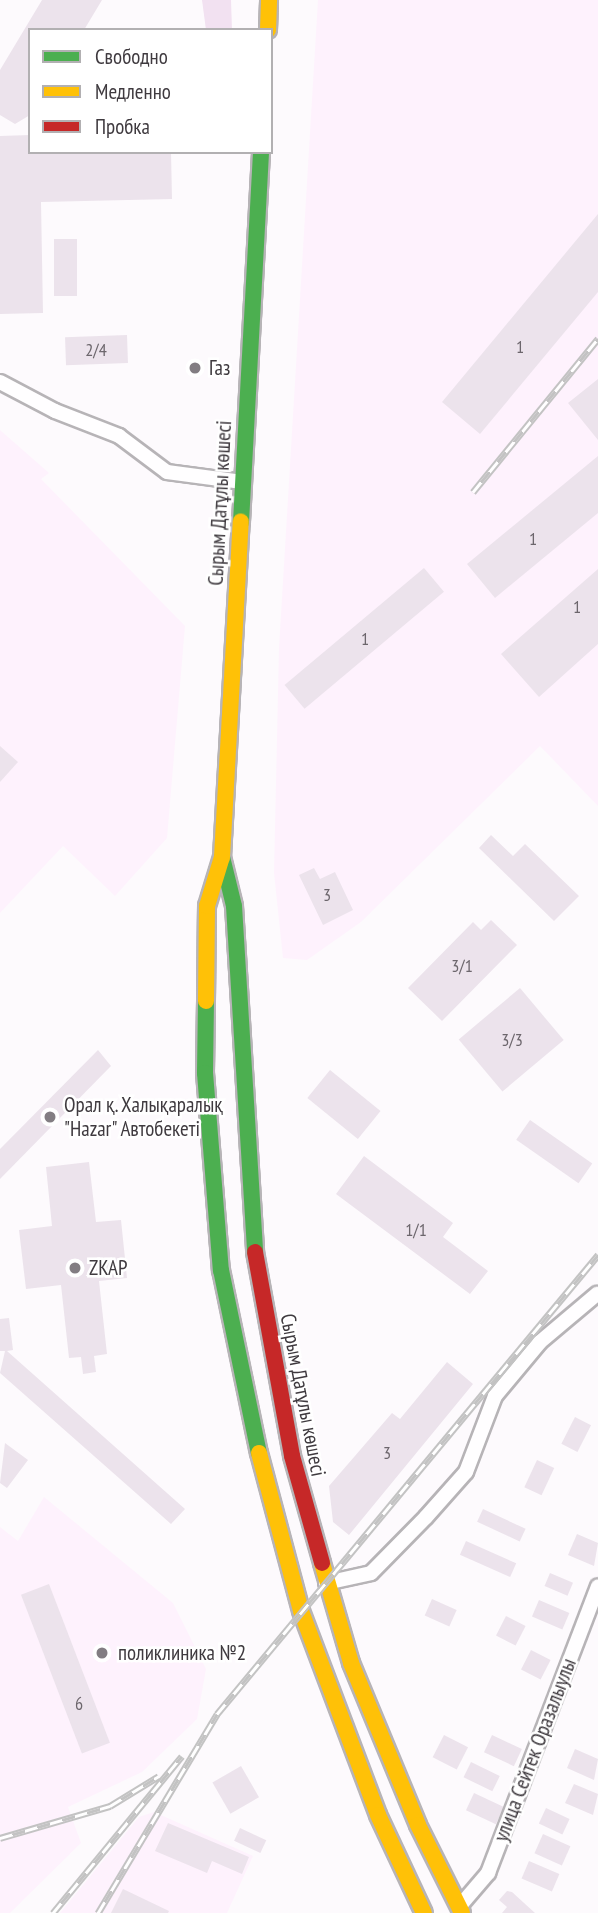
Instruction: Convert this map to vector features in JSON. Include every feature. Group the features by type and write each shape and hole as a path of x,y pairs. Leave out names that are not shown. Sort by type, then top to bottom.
{"highway":[{"path":"268,28 269,0"},
{"name":"Сырым Датұлы көшесі","path":"261,154 222,857 207,905 204,1010 221,1270 267,1492 316,1649 377,1815 424,1913"},
{"name":"Сырым Датұлы көшесі","path":"222,857 234,906 258,1279 292,1456 326,1583 361,1688 460,1910"},
{"path":"204,1010 240,1010"}],"street":[{"path":"0,382 119,436 167,472 242,482"},
{"path":"326,1583 371,1573 426,1517 466,1472 495,1396 540,1342 597,1294"},
{"name":"улица Сейтек Оразалыулы","path":"460,1910 488,1873 598,1586"}],"shaded area":[{"path":"202,0 231,0 232,28 206,28"},
{"path":"318,0 598,0 598,806 540,746 361,922 307,960 283,958 274,873 279,648"},
{"path":"0,430 49,473 41,479 185,626 167,838 115,896 63,846 0,913"},
{"name":"поликлиника №2","path":"44,1497 173,1603 206,1669 197,1719 142,1772 68,1807 81,1843 10,1913 0,1913 0,1527 18,1541"},
{"path":"154,1812 253,1856 227,1913 60,1913 139,1817"}],"building":[{"path":"42,0 102,0 85,28 28,28 28,116 15,124 0,115 0,70"},
{"path":"28,135 28,154 171,154 172,199 41,202 43,313 0,314 0,136"},
{"path":"598,214 598,292 480,434 442,402"},
{"path":"54,239 77,239 77,296 54,296"},
{"path":"127,335 128,363 66,365 65,337"},
{"path":"598,379 598,440 568,403"},
{"path":"598,456 598,513 495,598 467,564"},
{"path":"424,568 444,592 305,709 285,685"},
{"path":"598,569 598,644 539,697 501,654"},
{"path":"0,746 18,762 0,782"},
{"path":"491,835 513,856 525,844 579,896 554,921 479,848"},
{"path":"314,868 320,879 335,872 353,910 323,925 299,875"},
{"path":"491,920 517,945 442,1021 408,988 473,922 481,930"},
{"path":"520,988 564,1040 502,1092 459,1039"},
{"path":"98,1050 111,1066 0,1179 0,1149"},
{"path":"330,1070 381,1111 358,1139 307,1098"},
{"path":"530,1120 592,1164 578,1183 516,1140"},
{"path":"364,1156 453,1223 443,1237 488,1271 470,1294 336,1194"},
{"name":"ZKAP","path":"89,1162 96,1222 121,1220 127,1278 99,1281 107,1354 94,1356 96,1372 83,1374 81,1357 69,1358 61,1285 26,1289 19,1230 52,1226 46,1167"},
{"path":"9,1318 13,1350 7,1351 185,1509 171,1524 0,1373 5,1351 0,1351 0,1319"},
{"path":"447,1362 473,1384 349,1535 333,1522 329,1486 392,1413 400,1419"},
{"path":"575,1417 591,1425 577,1452 561,1444"},
{"path":"5,1443 28,1460 7,1488 0,1483"},
{"path":"537,1460 554,1468 542,1495 524,1487"},
{"path":"483,1509 526,1529 520,1542 477,1522"},
{"path":"577,1534 598,1543 594,1566 568,1555"},
{"path":"466,1541 516,1563 510,1577 460,1555"},
{"path":"550,1573 573,1583 568,1596 545,1586"},
{"path":"49,1584 110,1743 82,1753 21,1595"},
{"path":"432,1599 457,1610 449,1626 425,1615"},
{"path":"539,1600 569,1613 562,1629 532,1617"},
{"path":"506,1616 526,1626 516,1646 496,1636"},
{"path":"531,1650 551,1660 541,1680 521,1670"},
{"path":"444,1735 468,1747 457,1770 433,1757"},
{"path":"492,1735 522,1749 514,1766 484,1752"},
{"path":"575,1749 598,1759 594,1780 567,1768"},
{"path":"471,1762 500,1776 492,1791 464,1777"},
{"path":"241,1766 259,1797 230,1814 212,1782"},
{"path":"574,1784 598,1794 593,1815 565,1803"},
{"path":"474,1793 504,1807 496,1824 466,1810"},
{"path":"546,1808 570,1819 562,1834 539,1823"},
{"path":"168,1823 249,1857 242,1874 212,1861 207,1873 155,1851"},
{"path":"240,1828 266,1840 260,1853 234,1841"},
{"path":"543,1834 570,1846 562,1865 534,1853"},
{"path":"529,1861 559,1874 552,1891 522,1878"},
{"path":"123,1889 169,1911 168,1913 111,1913"},
{"path":"507,1891 512,1892 535,1913 502,1913 507,1907 499,1900"}],"railway":[{"path":"473,492 598,339"},
{"path":"98,1913 217,1714 598,1255"},
{"path":"53,1913 182,1756"},
{"path":"0,1838 110,1806 159,1776"}],"traffic: fast":[{"path":"241,522 261,154"},
{"path":"222,857 234,906 255,1252"},
{"path":"206,1001 205,1073 221,1270 259,1453"}],"traffic: slow":[{"path":"268,28 269,0"},
{"path":"206,1001 207,906 222,857 241,522"},
{"path":"259,1453 301,1611 378,1815 424,1913"},
{"path":"322,1563 351,1663 418,1825 462,1913"}],"traffic: jam":[{"path":"255,1252 292,1456 322,1563"}],"place":[{"name":"Газ","path":"195,368"},
{"name":"Орал қ. Халықаралық \"Hazar\" Автобекеті","path":"50,1117"},
{"name":"ZKAP","path":"75,1268"},
{"name":"поликлиника №2","path":"102,1653"}]}
